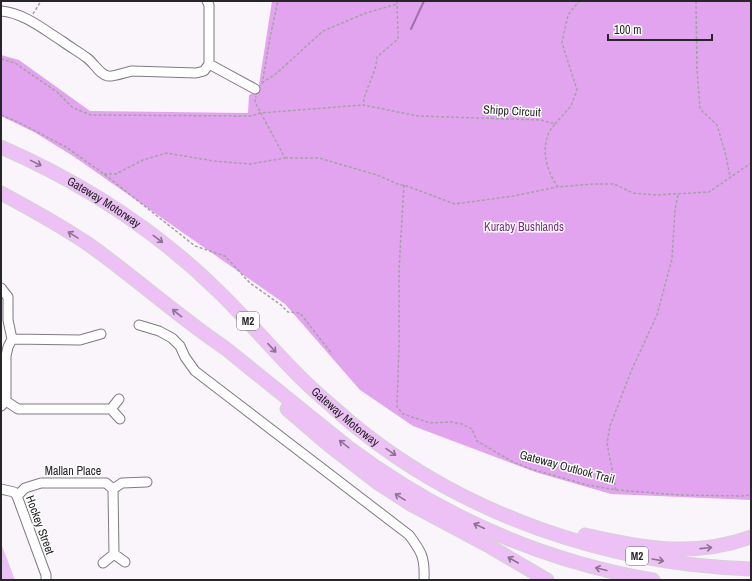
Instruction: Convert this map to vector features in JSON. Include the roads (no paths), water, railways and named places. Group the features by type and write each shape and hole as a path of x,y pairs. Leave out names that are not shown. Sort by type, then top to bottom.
{"highway":[{"name":"Gateway Motorway","path":"1,147 37,163 88,191 130,218 171,248 218,291 301,378 352,423 382,446 447,487 526,524 580,542 637,556 687,564 751,569"},
{"name":"Gateway Motorway","path":"1,193 45,217 88,244 155,294 208,337 225,348 371,464 417,494 489,531 536,550 599,569 653,580"},
{"path":"208,337 224,356 328,445 378,483 412,505 489,546 547,580"},
{"path":"526,524 541,523 609,540 672,550 712,548 751,537"}],"street":[{"path":"1,11 12,13 29,20 88,59 102,74 111,76 122,72 132,71 196,73 204,70 209,64 209,5 207,1"},
{"path":"209,64 259,86"},
{"path":"1,288 8,297 8,320 12,339 6,356 3,404 18,409 111,409 120,419"},
{"path":"139,326 159,331 172,338 180,346 194,371 409,535 421,551 425,568 424,580"},
{"path":"12,339 80,340 100,334"},
{"path":"111,409 119,399"},
{"name":"Mallan Place","path":"17,496 25,488 41,482 106,483 114,489 114,554"},
{"path":"114,489 122,483 148,482"},
{"name":"Hockey Street","path":"1,489 14,492 17,496 46,575 46,580"},
{"path":"103,563 114,554 124,562"}],"waterway":[{"path":"411,29 424,1"}],"park label":[{"name":"Kuraby Bushlands","path":"524,227"}]}
